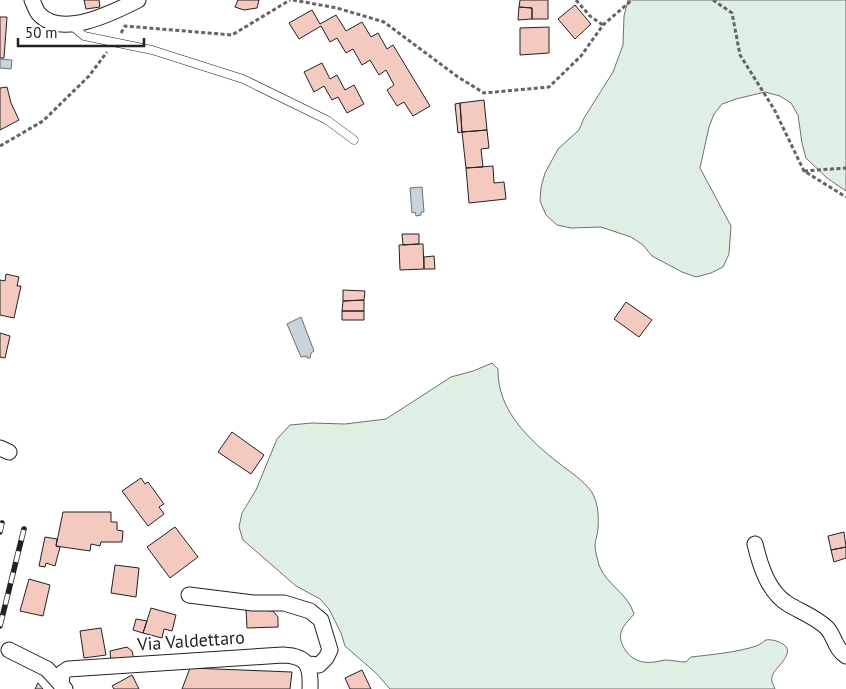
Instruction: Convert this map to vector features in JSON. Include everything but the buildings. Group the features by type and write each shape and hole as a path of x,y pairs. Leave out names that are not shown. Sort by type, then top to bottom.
{"street":[{"path":"32,0 38,14 52,23 83,24 138,0"},
{"path":"755,544 760,562 774,590 786,602 806,613 829,630 840,652 846,656"},
{"path":"189,595 253,603 284,603 310,611 321,620 330,650 326,658 319,665 308,664 310,669 310,689"},
{"path":"10,650 47,669 63,687"},
{"name":"Via Valdettaro","path":"63,687 62,673 68,669 78,668 264,655 292,655 300,657 308,664"}],"lane":[{"path":"69,23 84,36 152,50 243,79 327,120 354,140"}],"path":[{"path":"293,0 337,8 384,22 458,77 484,93 549,86 581,56 603,25 632,0"},
{"path":"576,0 590,16 603,25"},
{"path":"713,0 732,13 740,55 774,109 804,171 846,197"},
{"path":"804,171 846,168"}],"green space":[{"path":"628,0 846,0 846,191 827,178 806,158 798,115 791,103 780,96 765,92 722,104 714,114 709,127 700,168 731,226 729,254 723,267 696,277 682,272 652,256 643,245 631,237 601,227 571,228 557,225 546,215 540,201 545,173 558,149 579,130 584,118 613,72 623,45 624,16"},
{"path":"492,363 498,369 499,384 503,398 517,423 548,455 584,483 593,495 597,504 598,514 595,546 599,565 602,572 627,600 634,614 622,629 620,637 626,652 636,660 645,662 666,660 686,662 691,657 741,650 757,646 766,640 774,640 786,646 787,650 785,658 772,676 775,689 390,689 377,674 345,646 329,609 320,599 296,586 243,540 239,527 242,513 256,490 277,439 290,425 312,423 345,424 386,419 451,377"}],"shaded area":[{"path":"0,59 12,60 11,69 0,68"},
{"path":"422,187 424,212 416,216 415,212 412,213 410,188"},
{"path":"301,317 314,351 311,353 310,358 307,358 307,356 301,357 287,324"}],"railway":[{"path":"0,532 2,523"},
{"path":"0,626 24,529"}]}
